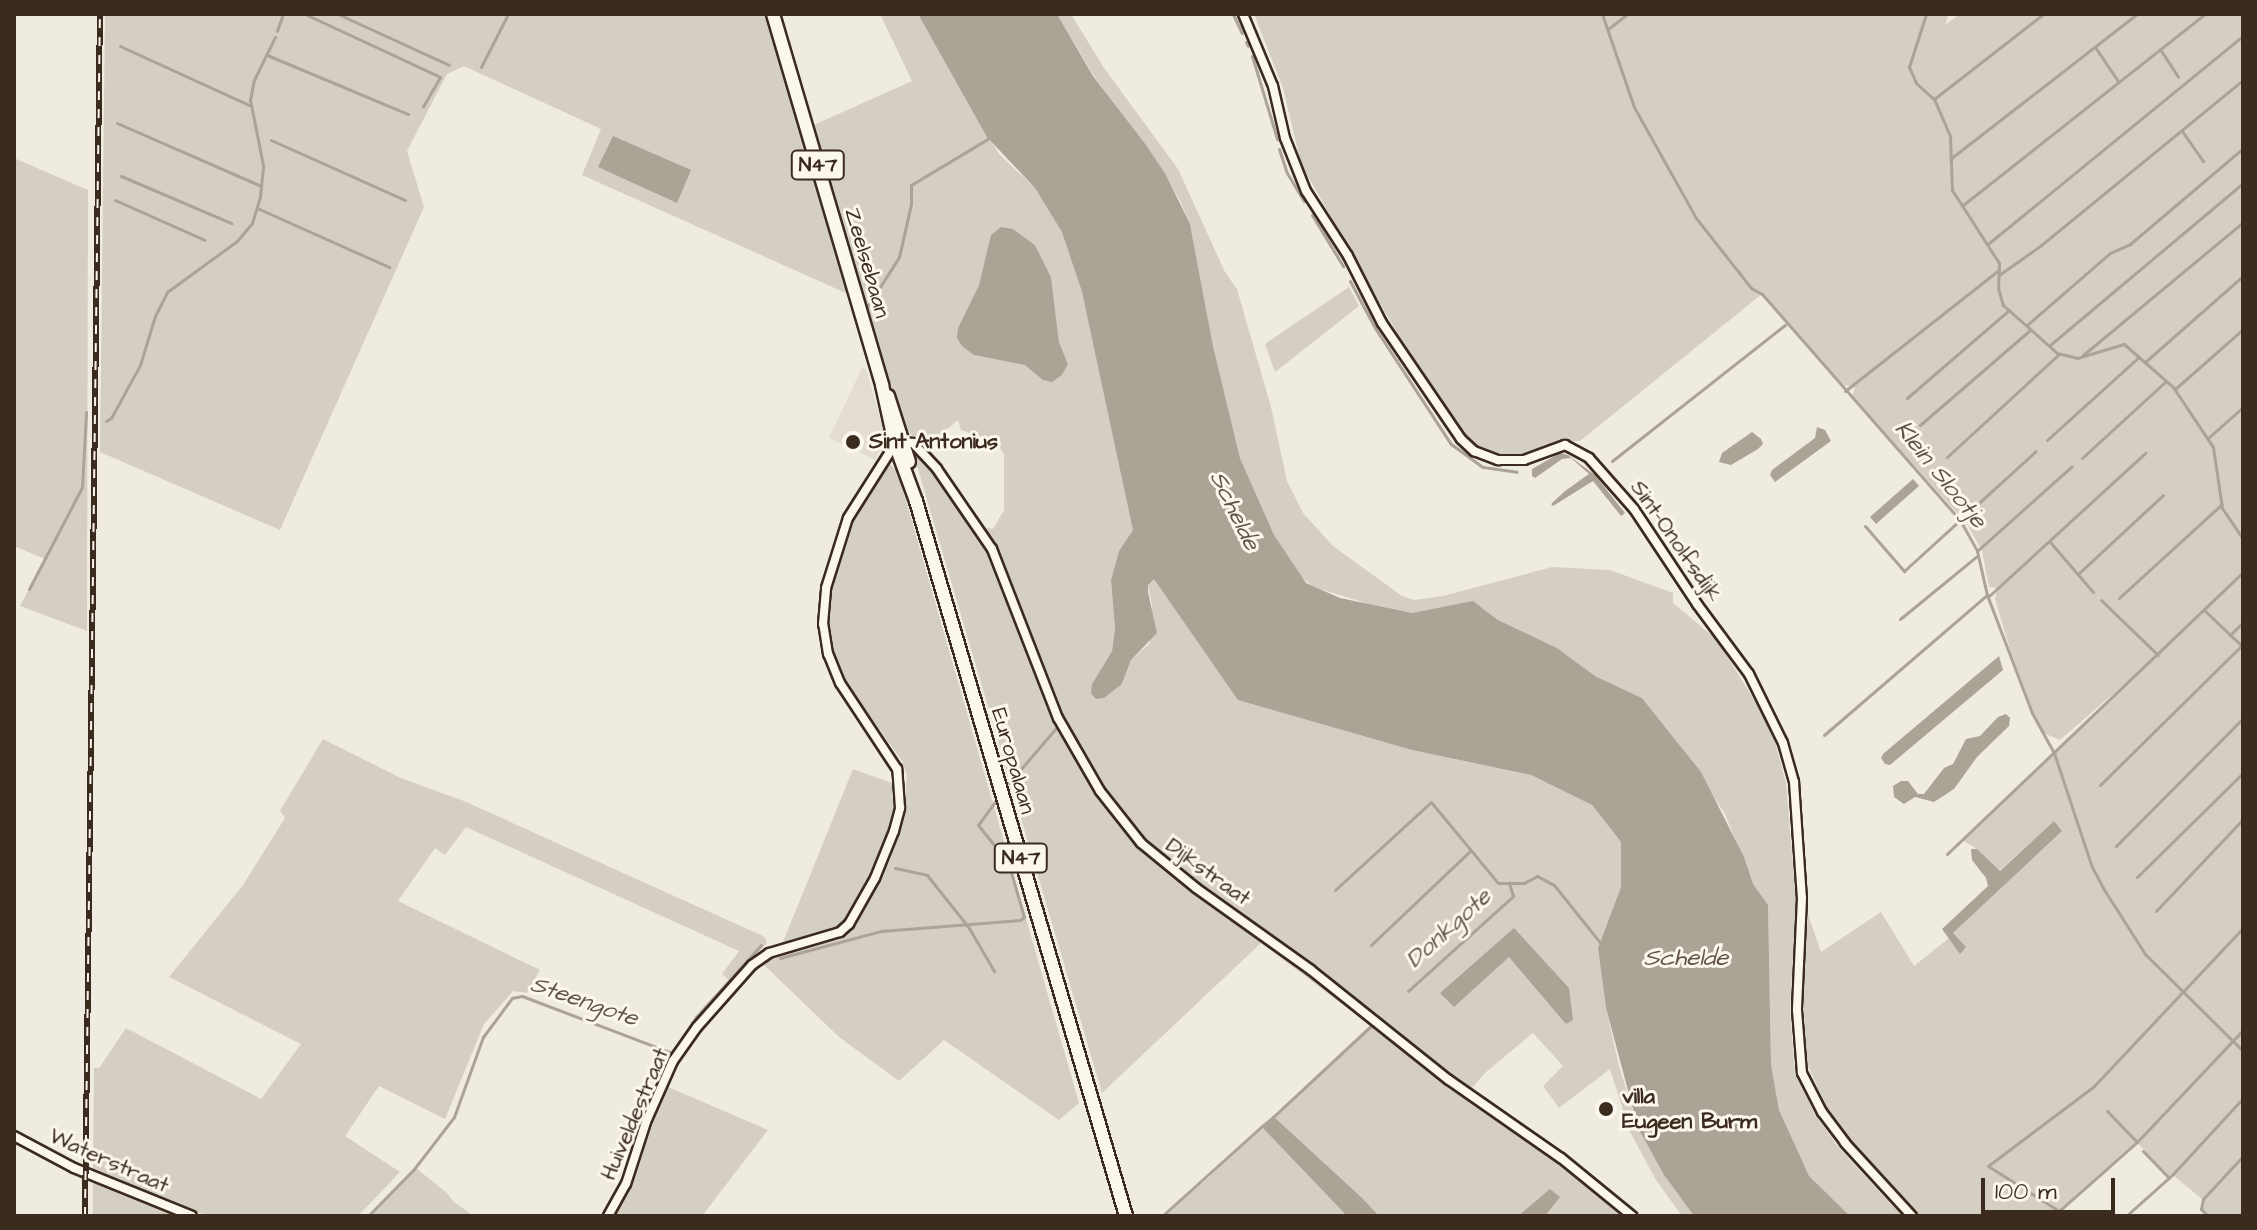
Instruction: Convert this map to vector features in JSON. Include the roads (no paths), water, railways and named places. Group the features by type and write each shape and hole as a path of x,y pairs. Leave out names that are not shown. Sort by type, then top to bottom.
{"main road":[{"name":"Zeelsebaan","path":"773,14 916,501"},
{"name":"Europalaan","path":"916,501 1126,1216"}],"street":[{"name":"Sint-Onolfsdijk","path":"1243,14 1273,86 1293,163 1306,191 1348,256 1382,323 1461,439 1474,451 1498,460 1524,460 1565,445 1589,458 1634,509 1697,604 1749,674 1783,743 1794,782 1802,898 1797,1010 1802,1073 1822,1112 1845,1143 1912,1216"},
{"name":"Huiveldestraat","path":"608,1216 626,1184 646,1122 673,1061 697,1027 752,965 769,953 840,932 849,924 875,878 894,831 900,808 897,769 840,683 828,654 823,624 826,588 848,518 899,443"},
{"name":"Dijkstraat","path":"899,443 913,443 937,469 979,526 1007,581 1058,718 1100,791 1141,843 1196,888 1311,970 1449,1080 1561,1158 1632,1216"},
{"name":"Waterstraat","path":"14,1136 74,1168 192,1216"}],"water":[{"name":"Schelde","path":"918,14 1057,14 1093,76 1166,175 1190,224 1213,346 1240,458 1274,535 1306,583 1340,598 1412,613 1473,601 1498,620 1557,648 1595,676 1642,698 1701,772 1744,857 1753,884 1768,905 1771,1064 1779,1110 1809,1176 1850,1216 1694,1216 1664,1175 1638,1128 1606,1008 1598,948 1621,887 1621,842 1592,805 1531,775 1412,750 1238,700 1154,579 1148,585 1148,592 1157,633 1131,660 1122,684 1104,698 1096,699 1091,693 1092,684 1112,651 1115,629 1111,580 1119,551 1133,530 1082,292 1062,232 1035,188 987,137"},
{"path":"613,136 691,170 677,203 598,167"},
{"path":"1001,227 1013,229 1035,245 1051,277 1059,342 1068,364 1062,375 1052,382 1043,380 1025,365 974,355 957,338 958,328 979,285 991,235"},
{"path":"1817,427 1825,430 1831,441 1775,482 1770,475 1772,470 1815,438"},
{"path":"1752,432 1763,444 1758,449 1731,465 1719,462 1722,453"},
{"path":"1560,453 1568,455 1595,475 1625,513 1621,516 1593,481 1553,506 1551,504 1565,491 1589,474 1571,458 1562,459 1535,478 1532,476 1532,469"},
{"path":"1913,479 1919,486 1876,524 1870,517"},
{"path":"1999,656 2003,670 1890,765 1885,764 1881,758 1883,754"},
{"path":"2006,714 2010,718 2009,726 1977,757 1954,789 1934,802 1915,797 1904,804 1894,797 1893,786 1901,781 1908,781 1918,794 1924,794 1944,768 1953,764 1966,739 1980,736 1998,717"},
{"path":"2054,821 2062,831 1953,933 1966,947 1960,954 1942,929 1988,886 1986,878 1972,860 1971,849 1977,849 2000,871"},
{"path":"1514,928 1569,988 1573,1020 1566,1024 1509,957 1454,1007 1440,993"},
{"path":"1273,1116 1379,1216 1347,1216 1261,1126"},
{"path":"1550,1189 1560,1197 1545,1216 1518,1216"}],"waterway":[{"path":"277,31 283,14"},
{"path":"305,14 440,77 423,107"},
{"path":"338,14 449,65"},
{"path":"481,67 508,14"},
{"path":"1233,14 1242,33"},
{"name":"Klein Slootje","path":"1602,14 1634,107 1696,218 1751,288 1762,294 1960,520 1977,551 1987,595 2032,713 2054,753 2092,867 2103,888 2145,954 2243,1051"},
{"name":"Klein Slootje","path":"1608,29 1627,14"},
{"path":"1926,14 1909,67 1916,83 1934,99 1950,136 1952,190 1999,263 1998,288 2003,305 2057,353 2077,358 2124,344 2173,387 2213,447 2222,508 2243,539"},
{"path":"1934,99 2043,14"},
{"path":"1950,159 2137,14"},
{"path":"1963,205 2205,14"},
{"path":"1989,243 2243,36"},
{"path":"106,421 111,418 140,365 155,316 167,292 237,241 252,223 260,196 263,165 250,100 254,80 275,37"},
{"path":"1246,42 1248,46"},
{"path":"120,46 251,106"},
{"path":"2095,47 2117,80"},
{"path":"2160,49 2178,77"},
{"path":"267,55 408,114"},
{"path":"1252,56 1277,139"},
{"path":"1999,275 2040,246 2243,80"},
{"path":"117,123 261,186"},
{"path":"2182,131 2203,161"},
{"path":"864,312 899,257 911,204 911,185 991,137"},
{"path":"271,140 405,200"},
{"path":"2027,325 2110,253 2130,244 2243,148"},
{"path":"1279,149 1287,173 1304,201"},
{"path":"121,176 231,223"},
{"path":"2050,345 2243,183"},
{"path":"115,200 205,240"},
{"path":"257,208 389,267"},
{"path":"1312,215 1343,266"},
{"path":"2083,355 2243,222"},
{"path":"1845,391 1999,270"},
{"path":"2145,362 2243,276"},
{"path":"1350,281 1375,328 1451,444 1483,467 1517,472"},
{"path":"1907,398 2009,310"},
{"path":"1612,461 1785,325"},
{"path":"2175,389 2243,329"},
{"path":"1920,425 2030,330"},
{"path":"1947,457 2059,354"},
{"path":"2047,440 2139,357"},
{"path":"2082,458 2166,381"},
{"path":"2208,438 2243,407"},
{"path":"29,589 82,487 86,412"},
{"path":"1865,526 1904,571 2036,451"},
{"path":"1989,596 2145,453"},
{"path":"1977,551 2072,466"},
{"path":"2078,574 2163,495"},
{"path":"2119,598 2222,504"},
{"path":"2050,542 2093,592"},
{"path":"1900,619 1977,556"},
{"path":"1947,854 2243,572"},
{"path":"1824,735 1987,595"},
{"path":"2101,600 2158,655"},
{"path":"2204,610 2243,647"},
{"path":"2230,635 2243,622"},
{"path":"2100,785 2241,646"},
{"path":"2116,846 2243,718"},
{"name":"Steengote","path":"1009,783 1056,728"},
{"path":"2137,877 2243,773"},
{"name":"Steengote","path":"780,958 881,931 1020,920 1024,917 1008,862 978,825 995,802"},
{"path":"1335,890 1431,802 1498,883 1524,883 1537,876 1554,885 1602,945"},
{"path":"2156,911 2243,819"},
{"path":"1371,945 1470,851"},
{"path":"895,868 927,875 969,928 994,971"},
{"name":"Donkgote","path":"1408,991 1513,896 1509,883"},
{"path":"2137,1142 2059,1211 1988,1166 2094,1086 2243,928"},
{"name":"Steengote","path":"368,1216 414,1169 454,1117 483,1037 512,998 522,996 672,1053 696,1017 761,945"},
{"name":"Donkgote","path":"1272,1118 1371,1026"},
{"path":"2107,1111 2137,1142 2243,1030"},
{"path":"2126,1216 2173,1174 2243,1098"},
{"name":"Donkgote","path":"1162,1216 1263,1125"},
{"path":"2143,1151 2168,1177"},
{"path":"2208,1216 2201,1209 2203,1199 2243,1156"}],"railway":[{"path":"85,1216 100,14"}],"place":[{"name":"Sint Antonius","path":"853,442"},
{"name":"villa Eugeen Burm","path":"1606,1109"}]}
